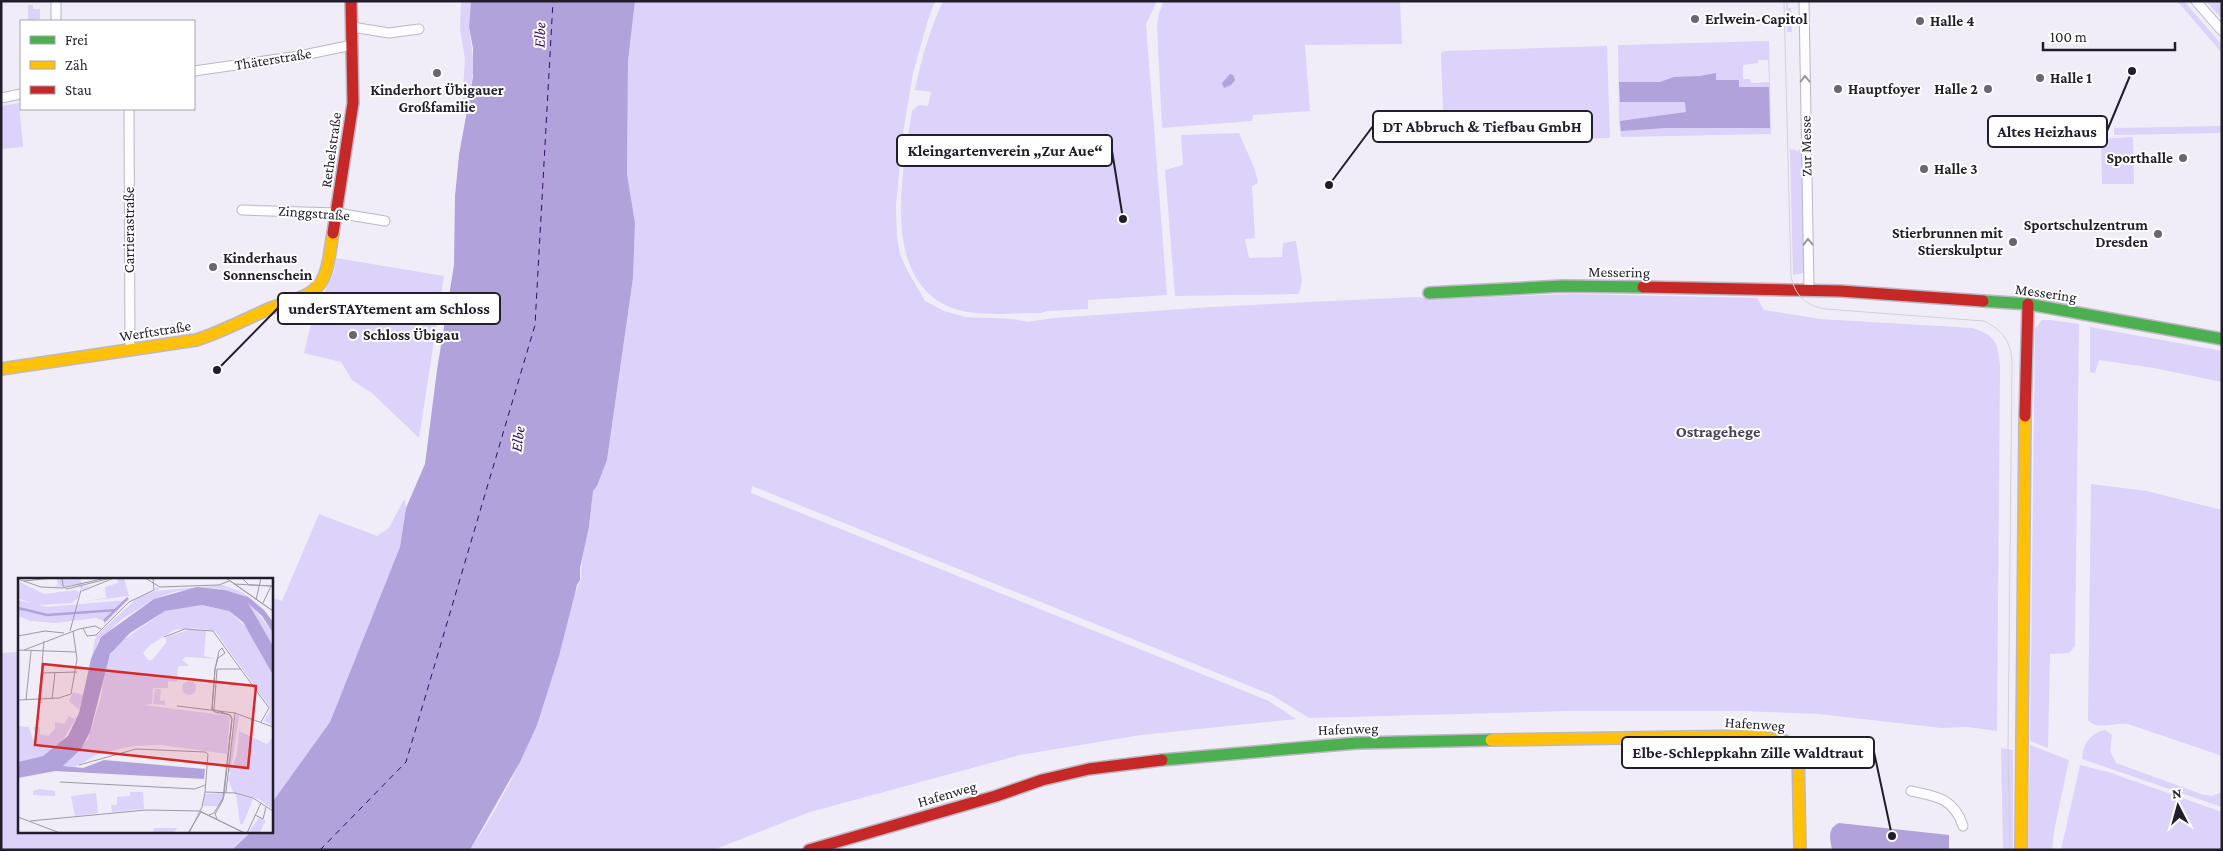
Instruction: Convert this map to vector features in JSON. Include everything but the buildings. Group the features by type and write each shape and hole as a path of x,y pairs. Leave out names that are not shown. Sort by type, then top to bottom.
{"street":[{"path":"56,1 56,20"},
{"name":"Rethelstraße","path":"307,295 320,284 326,268 337,212 353,102 350,1"},
{"name":"Zur Messe","path":"1804,1 1809,290"},
{"path":"2196,1 2222,31"},
{"path":"352,27 389,32 419,29"},
{"name":"Thäterstraße","path":"195,71 299,56 352,45"},
{"path":"1,98 20,94"},
{"name":"Carrierastraße","path":"129,110 130,350"},
{"name":"Zinggstraße","path":"242,210 337,212 385,221"},
{"name":"Messering","path":"1429,293 1487,288 1562,286 1809,290 2028,304 2222,339"},
{"name":"Werftstraße","path":"1,369 196,340 216,334 271,308 307,295"},
{"path":"2021,850 2020,750 2028,304"},
{"name":"Hafenweg","path":"809,850 996,796 1020,785 1054,775 1140,762 1302,746 1358,743 1723,736 1791,742 1798,750 1800,850"},
{"path":"1910,791 1936,796 1951,804 1960,814 1963,826"}],"shaded area":[{"path":"461,1 471,1 469,27 474,66 467,109 462,104 465,59 460,29"},
{"path":"635,1 935,1 913,73 903,133 896,205 897,238 900,254 907,270 925,301 944,311 965,317 1014,319 1027,322 1054,318 1211,307 1414,297 1440,299 1574,294 1757,298 1764,310 1820,319 1973,328 1987,334 1997,346 2000,366 1997,731 1968,727 1941,728 1819,714 1743,711 1568,711 1309,718 1272,695 752,486 751,493 1269,701 1296,719 1141,735 1020,755 810,812 713,850 470,850 505,792 520,762 545,700 580,580 582,559 590,523 593,490 597,486 607,460 633,278 635,223 627,174 628,61"},
{"path":"943,1 1157,1 1146,24 1167,295 1088,300 1088,309 995,314 972,313 952,308 929,294 914,273 905,249 901,221 901,192 912,111 919,105 928,106 931,92 915,90 917,78 926,44"},
{"path":"1164,1 1400,1 1402,44 1305,45 1310,111 1253,115 1252,121 1162,128 1157,26 1159,13"},
{"path":"1786,1 1788,1 1788,8 1791,8 1792,32 1787,32"},
{"path":"2177,1 2184,1 2222,45 2222,53"},
{"path":"2206,1 2222,1 2222,19"},
{"path":"28,5 33,5 33,9 40,9 40,19 28,20"},
{"path":"1769,41 1771,134 1621,137 1618,45","holes":["1758,60 1768,60 1769,82 1751,83 1750,79 1743,79 1743,65 1758,63"]},
{"path":"1607,46 1610,138 1444,142 1441,53 1444,51"},
{"path":"19,103 23,147 1,149 1,106"},
{"path":"2222,126 2222,133 2114,135 2114,128"},
{"path":"1239,133 1255,170 1258,183 1252,186 1255,238 1245,239 1249,258 1282,257 1283,243 1296,241 1302,281 1299,294 1175,296 1165,170 1183,165 1181,135"},
{"path":"2133,137 2134,184 2102,184 2101,139"},
{"path":"1790,149 1799,151 1799,149 1802,149 1805,254 1803,273 1793,275"},
{"path":"336,258 444,276 419,438 372,393 352,380 341,362 304,353 313,316 334,272"},
{"path":"2042,320 2079,324 2075,646 2069,653 2050,654 2048,748 2030,741 2035,329"},
{"path":"2090,327 2222,351 2222,382 2154,368 2099,360 2095,373 2090,372"},
{"path":"2091,484 2147,491 2222,510 2222,756 2128,724 2101,726 2088,720"},
{"path":"405,500 406,508 400,547 330,722 272,803 272,597 282,601 319,514 377,536 389,528"},
{"path":"18,652 18,834 249,834 232,850 1,850 1,653"},
{"path":"2105,730 2112,735 2110,751 2116,763 2204,795 2212,796 2222,792 2222,807 2082,759 2088,740 2100,731"},
{"path":"2030,745 2069,760 2054,831 2052,850 2028,850"},
{"path":"2001,748 2013,750 2013,850 2003,850"},
{"path":"2080,765 2108,772 2222,812 2222,850 2061,850"}],"water":[{"name":"Elbe","path":"471,1 635,1 628,61 627,174 635,223 633,278 607,460 597,486 593,491 589,527 580,568 580,580 577,585 559,656 537,725 520,762 470,850 232,850 249,834 272,834 272,803 330,722 400,547 406,508 425,464 437,370 454,265 455,196 459,155 473,77 473,48 469,27"},
{"path":"1716,73 1716,80 1739,80 1739,87 1769,87 1770,128 1666,128 1621,131 1620,121 1686,112 1685,102 1620,102 1619,82 1660,82 1674,77"},
{"path":"1230,74 1233,75 1235,80 1231,85 1224,88 1222,83"},
{"path":"1839,823 1949,835 1949,850 1832,850 1831,831"}],"ferry route":[{"path":"320,850 406,762 535,325 553,1"}],"tram line":[{"path":"1784,1 1791,276 1795,289 1807,303 1819,308 1984,321 2002,334 2008,344 2012,358 2008,748 2010,850"}],"traffic: fast":[{"path":"1429,293 1562,286 1643,287"},
{"path":"1983,301 2028,304 2222,339"},
{"path":"1162,760 1357,743 1491,740"}],"traffic: slow":[{"path":"1,369 196,340 271,308 303,297 319,285 325,274 333,233"},
{"path":"2021,850 2025,416"},
{"path":"1491,740 1752,736 1783,740 1798,750 1800,850"}],"traffic: jam":[{"path":"333,233 353,103 351,1"},
{"path":"1643,287 1840,291 1983,301"},
{"path":"2025,416 2028,304"},
{"path":"809,850 996,796 1042,780 1089,769 1162,760"}],"place":[{"name":"Erlwein-Capitol","path":"1695,19"},
{"name":"Halle 4","path":"1920,21"},
{"name":"Altes Heizhaus","path":"2132,71"},
{"name":"Kinderhort Übigauer Großfamilie","path":"437,73"},
{"name":"Halle 1","path":"2040,78"},
{"name":"Hauptfoyer","path":"1838,89"},
{"name":"Halle 2","path":"1988,89"},
{"name":"Sporthalle","path":"2183,158"},
{"name":"Halle 3","path":"1924,169"},
{"name":"DT Abbruch & Tiefbau GmbH","path":"1329,185"},
{"name":"Kleingartenverein „Zur Aue“","path":"1123,219"},
{"name":"Sportschulzentrum Dresden","path":"2158,234"},
{"name":"Stierbrunnen mit Stierskulptur","path":"2013,242"},
{"name":"Kinderhaus Sonnenschein","path":"213,267"},
{"name":"Schloss Übigau","path":"353,335"},
{"name":"underSTAYtement am Schloss","path":"217,370"},
{"name":"Elbe-Schleppkahn Zille Waldtraut","path":"1892,836"}],"district":[{"name":"Ostragehege","path":"1718,431"}]}
